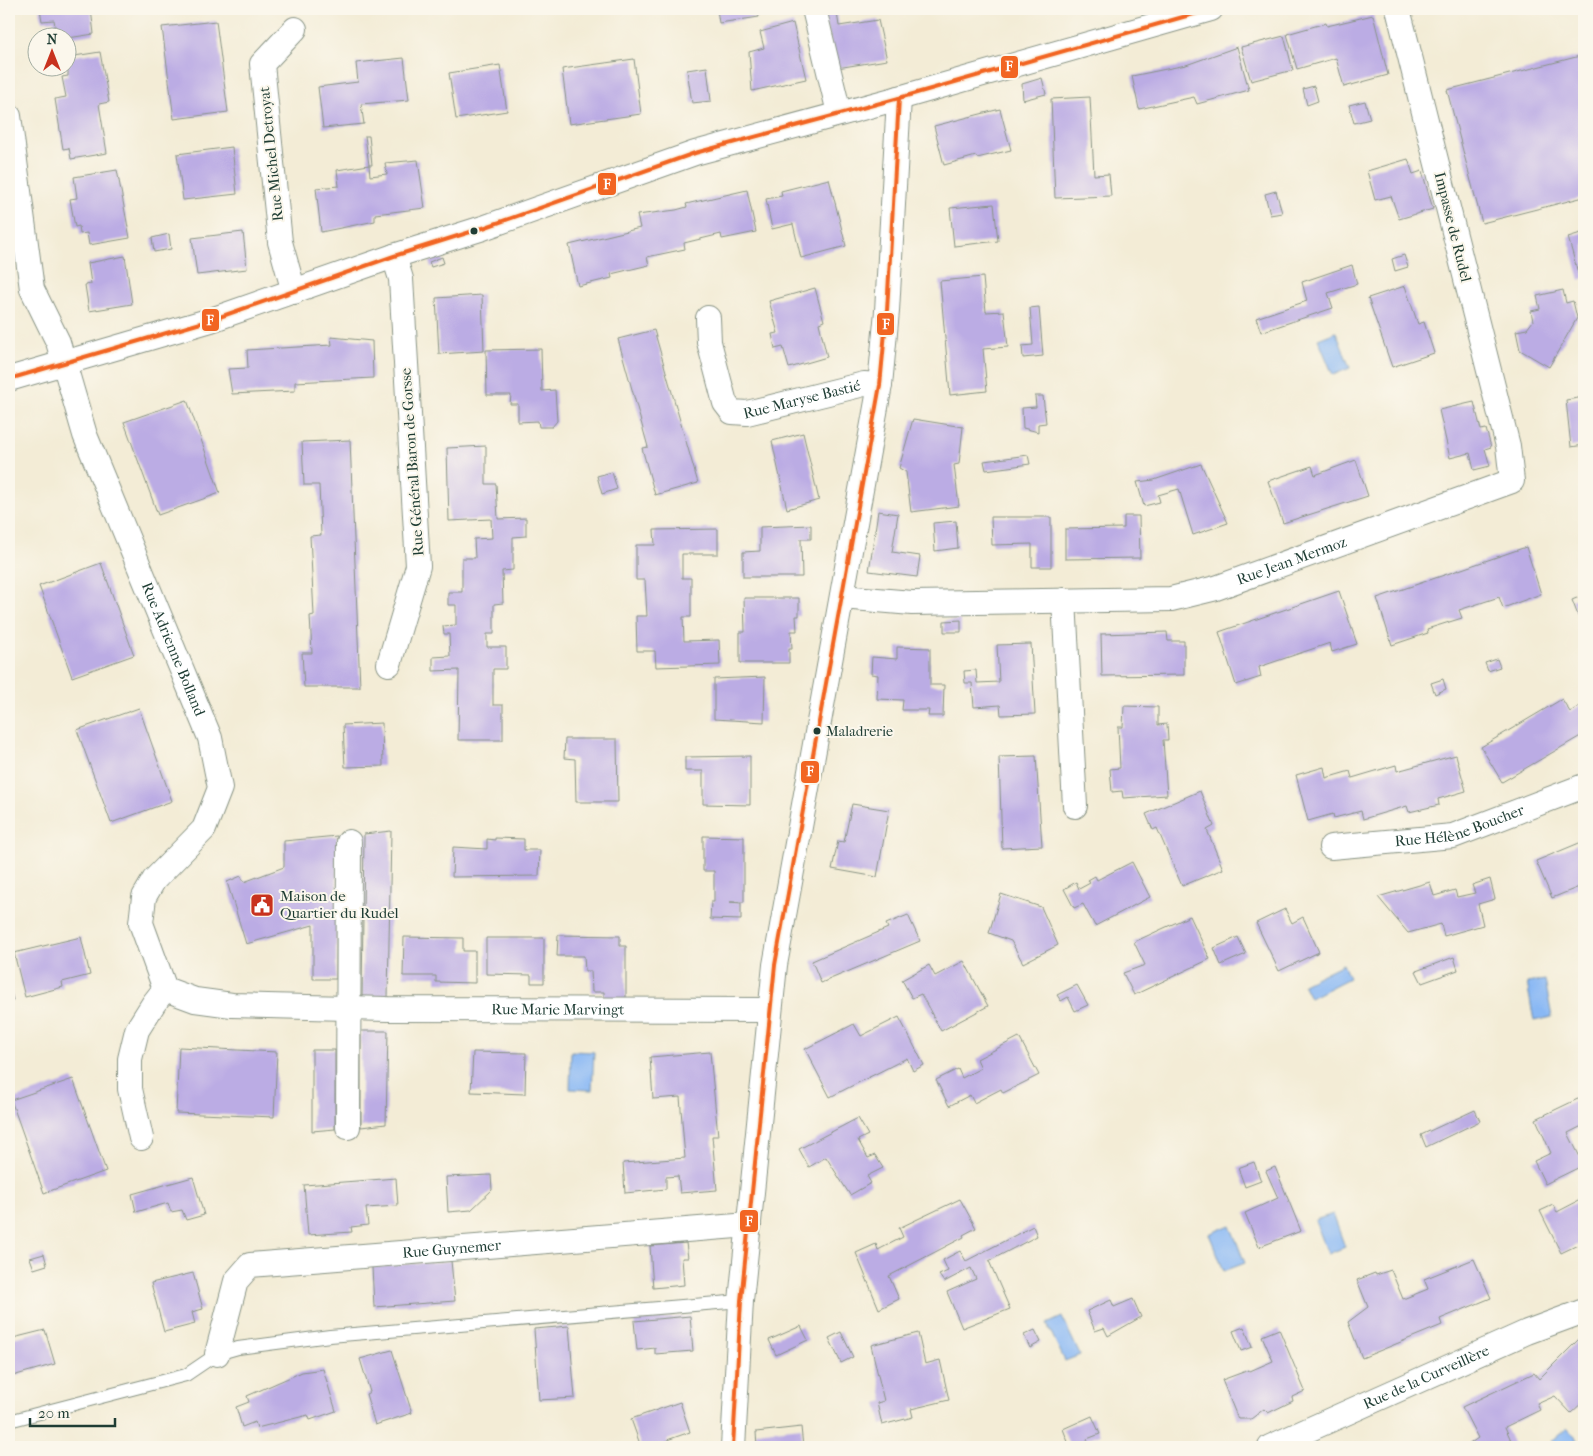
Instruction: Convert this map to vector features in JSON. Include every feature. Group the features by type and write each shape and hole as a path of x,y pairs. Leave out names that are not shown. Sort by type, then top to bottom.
{"street":[{"path":"814,9 839,113"},
{"path":"9,379 211,320 394,256 483,228 695,153 899,98 1211,9"},
{"name":"Impasse de Rudel","path":"1398,9 1508,446 1512,481"},
{"name":"Rue Michel Detroyat","path":"294,292 280,242 262,64 296,29"},
{"path":"733,1447 741,1300 770,1010 777,955 880,385 887,312 899,98"},
{"name":"Rue Adrienne Bolland","path":"9,116 32,289 58,342 84,435 210,738 220,788 204,829 154,880 144,897 141,923 165,989"},
{"name":"Rue Général Baron de Gorsse","path":"389,664 418,566 400,279 394,256"},
{"name":"Rue Maryse Bastié","path":"708,318 709,342 725,403 732,412 747,413 864,384 880,385"},
{"name":"Rue Jean Mermoz","path":"842,597 912,603 1172,598 1216,588 1512,481"},
{"path":"1064,600 1075,806"},
{"name":"Rue Hélène Boucher","path":"1331,847 1453,836 1584,786"},
{"path":"348,1127 349,842"},
{"path":"141,1138 130,1089 130,1059 137,1030 154,1002 165,989"},
{"name":"Rue Marie Marvingt","path":"165,989 195,1000 232,1005 387,1009 770,1010"},
{"name":"Rue Guynemer","path":"217,1354 236,1281 250,1265 749,1224"},
{"name":"Rue de la Curveillère","path":"1270,1447 1527,1332 1584,1311"}],"lane":[{"path":"9,1421 186,1375 217,1354 238,1348 330,1336 741,1300"}],"water":[{"path":"1336,332 1350,368 1333,375 1318,339"},
{"path":"1343,964 1349,978 1310,998 1303,984"},
{"path":"1545,980 1552,1017 1534,1021 1527,983"},
{"path":"571,1051 594,1052 592,1090 570,1089"},
{"path":"1333,1214 1345,1247 1328,1254 1315,1220"},
{"path":"1230,1225 1245,1263 1224,1271 1209,1234"},
{"path":"1062,1317 1080,1355 1065,1361 1047,1324"},
{"path":"1567,1428 1584,1447 1558,1447 1552,1441"}],"building":[{"path":"40,9 91,9 94,34 78,36 78,28 55,28 54,20 42,21"},
{"path":"717,9 757,9 759,17 719,23"},
{"path":"823,9 846,9 846,10 824,13"},
{"path":"974,9 989,9 989,10 974,12"},
{"path":"837,13 839,26 878,20 887,60 837,68 824,15"},
{"path":"1373,15 1388,75 1344,87 1336,58 1297,69 1287,34 1326,23 1327,26"},
{"path":"216,21 228,112 174,119 162,27"},
{"path":"793,23 806,79 752,91 749,52 764,48 760,32"},
{"path":"1284,36 1293,70 1251,81 1241,47"},
{"path":"1237,47 1249,90 1197,104 1194,97 1139,109 1132,76 1186,65"},
{"path":"100,52 109,102 99,104 107,153 71,159 69,148 63,149 55,99 66,97 62,78 78,78 78,55"},
{"path":"1580,56 1584,73 1584,197 1482,223 1447,90"},
{"path":"404,58 409,100 361,104 364,124 323,128 318,87 358,82 356,63"},
{"path":"634,59 641,114 569,124 562,69"},
{"path":"500,65 507,111 456,119 449,73"},
{"path":"707,67 711,101 692,103 687,70"},
{"path":"1042,78 1046,94 1023,100 1022,84"},
{"path":"1314,86 1318,101 1307,105 1303,89"},
{"path":"1090,97 1094,175 1109,174 1111,196 1055,198 1051,99"},
{"path":"1365,101 1370,119 1354,123 1349,105"},
{"path":"1000,109 1011,150 977,158 976,156 944,165 934,126"},
{"path":"365,136 369,136 372,165 369,165"},
{"path":"232,147 237,194 183,200 177,154"},
{"path":"1408,159 1413,174 1422,171 1433,209 1399,219 1391,196 1375,200 1367,171"},
{"path":"418,160 425,208 375,214 375,221 321,232 316,188 339,186 337,170 369,165 370,176 387,174 385,163"},
{"path":"117,170 130,238 89,245 87,233 80,234 79,226 75,227 70,199 77,198 74,177"},
{"path":"829,179 846,246 801,258 793,224 772,229 766,199 782,196 781,191"},
{"path":"747,190 756,232 722,239 721,234 684,243 685,249 647,257 649,265 611,274 612,278 578,286 569,245 640,228 637,215 676,210 687,207 686,204"},
{"path":"1276,191 1282,213 1270,215 1265,194"},
{"path":"994,204 998,241 954,246 950,208"},
{"path":"243,232 247,269 197,275 192,238"},
{"path":"1584,232 1584,278 1580,280 1568,237"},
{"path":"169,234 171,249 154,252 152,238"},
{"path":"1404,255 1408,267 1395,271 1392,259"},
{"path":"125,256 132,304 89,311 85,285 91,284 88,263"},
{"path":"442,257 444,263 431,267 429,262"},
{"path":"1352,265 1357,284 1328,293 1333,308 1261,332 1256,318 1307,301 1302,282"},
{"path":"983,277 986,312 1004,311 1008,347 983,349 987,391 950,395 940,281"},
{"path":"1405,286 1418,324 1424,322 1434,353 1392,367 1368,298"},
{"path":"815,288 824,321 819,323 827,357 789,368 783,347 775,349 772,334 778,333 769,301"},
{"path":"1563,290 1566,303 1573,301 1577,318 1549,367 1520,350 1516,331 1527,329 1533,321 1531,311 1540,309 1537,296"},
{"path":"482,295 484,351 439,354 436,298"},
{"path":"1039,307 1043,356 1023,358 1022,346 1033,345 1030,308"},
{"path":"654,330 698,483 655,495 642,448 648,447 618,339"},
{"path":"331,337 372,341 373,378 295,382 295,391 232,394 228,369 248,368 247,350 332,345"},
{"path":"541,349 542,391 555,390 557,421 552,427 539,427 538,421 518,422 518,404 510,404 511,395 487,395 486,350"},
{"path":"1035,396 1043,396 1046,423 1038,424 1038,432 1023,428 1022,408 1036,407"},
{"path":"1584,397 1584,445 1571,447 1566,400"},
{"path":"187,400 220,493 158,515 124,422"},
{"path":"1474,402 1481,430 1486,429 1491,447 1485,449 1490,466 1474,470 1470,453 1450,458 1439,410"},
{"path":"913,419 963,427 959,464 954,465 959,506 911,512 906,472 899,468"},
{"path":"803,433 819,500 787,509 772,441"},
{"path":"350,440 360,687 304,687 302,653 312,653 310,616 314,615 310,536 321,535 319,485 304,485 302,442"},
{"path":"486,446 486,484 496,484 498,519 526,518 526,536 513,537 513,570 502,571 503,603 494,604 494,634 487,634 487,647 506,647 506,669 493,669 493,705 503,705 503,740 458,740 459,670 433,671 433,657 450,656 449,634 444,634 443,626 456,625 456,605 448,605 448,592 462,592 462,558 475,558 474,539 492,538 491,519 449,521 447,448"},
{"path":"1028,455 1030,464 986,470 984,461"},
{"path":"1356,460 1368,496 1283,523 1268,481 1312,466 1315,475"},
{"path":"1201,464 1228,523 1193,535 1179,489 1158,495 1160,502 1144,506 1137,482 1154,480"},
{"path":"612,472 617,489 602,494 597,476"},
{"path":"878,511 898,514 892,552 920,556 917,577 869,571"},
{"path":"1124,516 1139,516 1140,558 1065,559 1065,529 1124,528"},
{"path":"991,517 1051,517 1051,567 1032,567 1032,544 992,545"},
{"path":"956,521 958,548 935,551 933,523"},
{"path":"811,525 811,539 801,539 802,577 743,577 743,552 760,551 760,527"},
{"path":"718,529 718,554 682,554 682,578 691,578 691,617 683,617 684,641 719,640 720,665 656,667 655,651 637,651 636,616 647,616 645,580 636,580 636,545 655,545 654,530"},
{"path":"1526,547 1541,594 1503,608 1499,597 1459,610 1462,618 1427,629 1428,633 1392,645 1377,598"},
{"path":"101,563 134,655 72,677 39,586"},
{"path":"1339,591 1357,644 1332,652 1330,643 1259,667 1261,677 1236,685 1219,632"},
{"path":"1584,595 1584,631 1572,600"},
{"path":"744,598 799,598 799,616 796,616 797,631 791,631 792,649 789,649 789,663 740,663 740,632 745,632"},
{"path":"961,620 961,632 944,632 944,621"},
{"path":"1167,632 1168,641 1184,641 1184,675 1102,676 1101,634"},
{"path":"1031,644 1035,714 1001,715 1000,705 974,707 972,683 965,683 964,671 976,670 977,683 999,682 997,645"},
{"path":"897,647 930,648 930,685 944,685 943,716 928,716 929,710 902,710 903,700 877,699 878,675 871,674 872,657 897,659"},
{"path":"1497,659 1500,667 1488,671 1485,663"},
{"path":"765,677 764,722 714,719 714,679"},
{"path":"1443,679 1446,689 1435,694 1431,683"},
{"path":"1562,699 1570,712 1584,703 1584,734 1502,782 1481,747"},
{"path":"1124,706 1158,707 1158,725 1167,724 1168,740 1163,740 1167,795 1123,798 1122,791 1112,792 1110,769 1120,768 1118,727 1123,727"},
{"path":"139,708 172,801 111,823 77,730"},
{"path":"382,723 383,766 345,767 343,725"},
{"path":"565,739 617,739 618,802 576,802 575,759 564,758"},
{"path":"1456,755 1466,791 1438,799 1439,805 1409,812 1407,806 1363,819 1361,811 1334,818 1333,814 1308,821 1296,775 1324,767 1326,778 1350,771 1352,778 1396,765 1397,771"},
{"path":"750,756 750,805 703,804 703,771 685,771 685,757"},
{"path":"1036,756 1042,846 1002,848 999,757"},
{"path":"1200,791 1214,826 1207,830 1223,869 1182,886 1157,828 1153,830 1146,814"},
{"path":"852,804 889,810 877,877 832,869 838,841 844,842"},
{"path":"391,831 388,998 362,998 364,834"},
{"path":"337,836 336,979 313,979 313,925 246,944 227,882 241,876 244,882 284,867 284,841"},
{"path":"703,836 744,837 744,902 730,902 741,903 741,920 710,919 711,902 714,902 714,871 703,871"},
{"path":"495,838 524,839 524,850 540,850 539,876 452,877 453,847 487,849 487,839 495,840"},
{"path":"1584,841 1584,885 1552,898 1536,861"},
{"path":"1132,862 1150,897 1095,926 1083,904 1074,908 1064,889 1076,882 1079,889 1090,883 1088,880 1095,876 1097,880"},
{"path":"1490,879 1495,899 1478,904 1483,925 1444,936 1441,924 1408,933 1378,897 1430,882 1434,896 1455,890 1457,897 1475,893 1472,885"},
{"path":"1001,894 1041,907 1058,945 1023,963 1011,941 989,933"},
{"path":"1285,909 1292,923 1303,917 1319,952 1279,971 1256,923"},
{"path":"908,915 920,941 821,983 812,961 888,928 886,924"},
{"path":"1190,916 1210,959 1134,995 1123,973 1145,965 1134,942"},
{"path":"558,935 620,936 620,946 626,946 626,1001 604,1001 604,992 592,992 591,971 585,971 584,956 557,956"},
{"path":"81,937 90,975 62,982 63,987 25,997 14,953"},
{"path":"404,937 463,938 463,951 475,951 475,983 436,982 436,976 403,976"},
{"path":"1238,937 1246,954 1221,965 1214,948"},
{"path":"486,938 544,938 544,983 531,983 531,975 486,974"},
{"path":"1454,957 1458,970 1422,983 1416,971"},
{"path":"964,961 988,1006 941,1031 921,994 912,998 902,980 929,965 935,976"},
{"path":"1077,985 1088,1005 1075,1011 1068,997 1061,1001 1057,995"},
{"path":"9,986 13,1000 9,1001"},
{"path":"899,1017 924,1065 913,1071 907,1058 830,1097 805,1049 854,1024 861,1036"},
{"path":"361,1031 388,1031 386,1124 361,1127"},
{"path":"1019,1037 1039,1075 1003,1093 1001,1089 974,1103 970,1095 949,1106 936,1080 958,1069 962,1078 981,1068 977,1059"},
{"path":"179,1047 277,1052 274,1117 176,1113"},
{"path":"312,1050 335,1050 335,1129 312,1131"},
{"path":"473,1052 526,1053 525,1094 471,1092"},
{"path":"710,1052 718,1136 712,1136 717,1190 680,1193 678,1176 666,1177 666,1189 625,1193 623,1163 685,1158 680,1097 653,1099 650,1057"},
{"path":"73,1079 106,1171 44,1193 11,1100"},
{"path":"1584,1096 1584,1125 1568,1133 1584,1165 1545,1184 1534,1161 1551,1153 1536,1119"},
{"path":"1475,1110 1480,1121 1426,1147 1421,1135"},
{"path":"858,1118 868,1135 858,1140 868,1158 875,1155 883,1168 867,1176 871,1183 850,1195 826,1157 809,1167 799,1149"},
{"path":"1254,1162 1261,1181 1245,1187 1238,1168"},
{"path":"1275,1167 1301,1231 1259,1247 1245,1213 1278,1198 1266,1171"},
{"path":"491,1175 492,1190 471,1210 448,1212 446,1177"},
{"path":"193,1177 204,1215 186,1220 182,1210 171,1212 168,1203 136,1212 132,1194"},
{"path":"396,1178 398,1206 366,1208 368,1225 351,1227 352,1232 308,1235 304,1185"},
{"path":"960,1199 976,1228 963,1235 964,1237 889,1276 899,1299 879,1309 856,1253 876,1244 878,1250 903,1237 899,1228"},
{"path":"1582,1199 1584,1204 1584,1242 1561,1253 1540,1211 1553,1205 1557,1212"},
{"path":"1033,1226 1037,1236 989,1261 1010,1309 962,1328 947,1292 976,1279 971,1268 944,1282 939,1275 948,1271 943,1260 960,1251 966,1261"},
{"path":"686,1243 688,1258 682,1258 684,1285 653,1288 650,1246"},
{"path":"44,1254 47,1265 34,1269 30,1258"},
{"path":"1474,1259 1491,1298 1440,1319 1442,1325 1362,1358 1348,1322 1368,1307 1357,1280 1375,1273 1376,1275 1391,1270 1403,1299 1428,1289 1424,1279"},
{"path":"451,1261 455,1301 374,1307 372,1267"},
{"path":"193,1273 203,1309 192,1312 195,1324 164,1332 151,1283"},
{"path":"1133,1299 1141,1317 1108,1336 1104,1328 1095,1331 1087,1311 1111,1300 1114,1307"},
{"path":"690,1316 693,1351 655,1354 655,1348 637,1350 634,1321"},
{"path":"569,1326 575,1398 539,1400 534,1329"},
{"path":"801,1326 808,1340 776,1355 769,1340"},
{"path":"1244,1327 1252,1347 1241,1351 1233,1331"},
{"path":"1279,1329 1305,1391 1292,1397 1293,1401 1268,1413 1264,1409 1251,1419 1238,1419 1222,1380 1273,1361 1262,1336"},
{"path":"45,1330 55,1364 9,1377 9,1339"},
{"path":"1035,1330 1041,1342 1030,1348 1024,1335"},
{"path":"841,1332 853,1357 841,1363 829,1338"},
{"path":"918,1333 925,1364 940,1360 949,1400 911,1409 913,1417 882,1425 877,1403 884,1401 871,1345"},
{"path":"1582,1336 1584,1338 1584,1376 1582,1378 1584,1385 1581,1387 1584,1391 1584,1401 1571,1413 1555,1396 1537,1404 1540,1410 1505,1427 1514,1447 1469,1447 1468,1445 1478,1438 1462,1407 1534,1373 1539,1379"},
{"path":"392,1350 412,1413 375,1425 366,1394 370,1392 360,1359"},
{"path":"323,1369 336,1411 310,1420 308,1415 257,1428 255,1422 242,1427 236,1407 249,1402 247,1396 302,1372"},
{"path":"680,1402 690,1432 667,1440 670,1447 641,1447 631,1419"},
{"path":"1092,1416 1100,1434 1087,1439 1090,1447 1070,1447 1063,1429"},
{"path":"801,1427 803,1447 757,1447 756,1432"}],"transit line":[{"name":"F","path":"9,379 211,320 394,256 483,228 695,153 899,98 1211,9"},
{"name":"F","path":"733,1447 741,1301 775,965 880,385 887,311 899,98"}],"place":[{"name":"Maladrerie","path":"817,731"},
{"name":"Maison de Quartier du Rudel","path":"262,905"}]}
